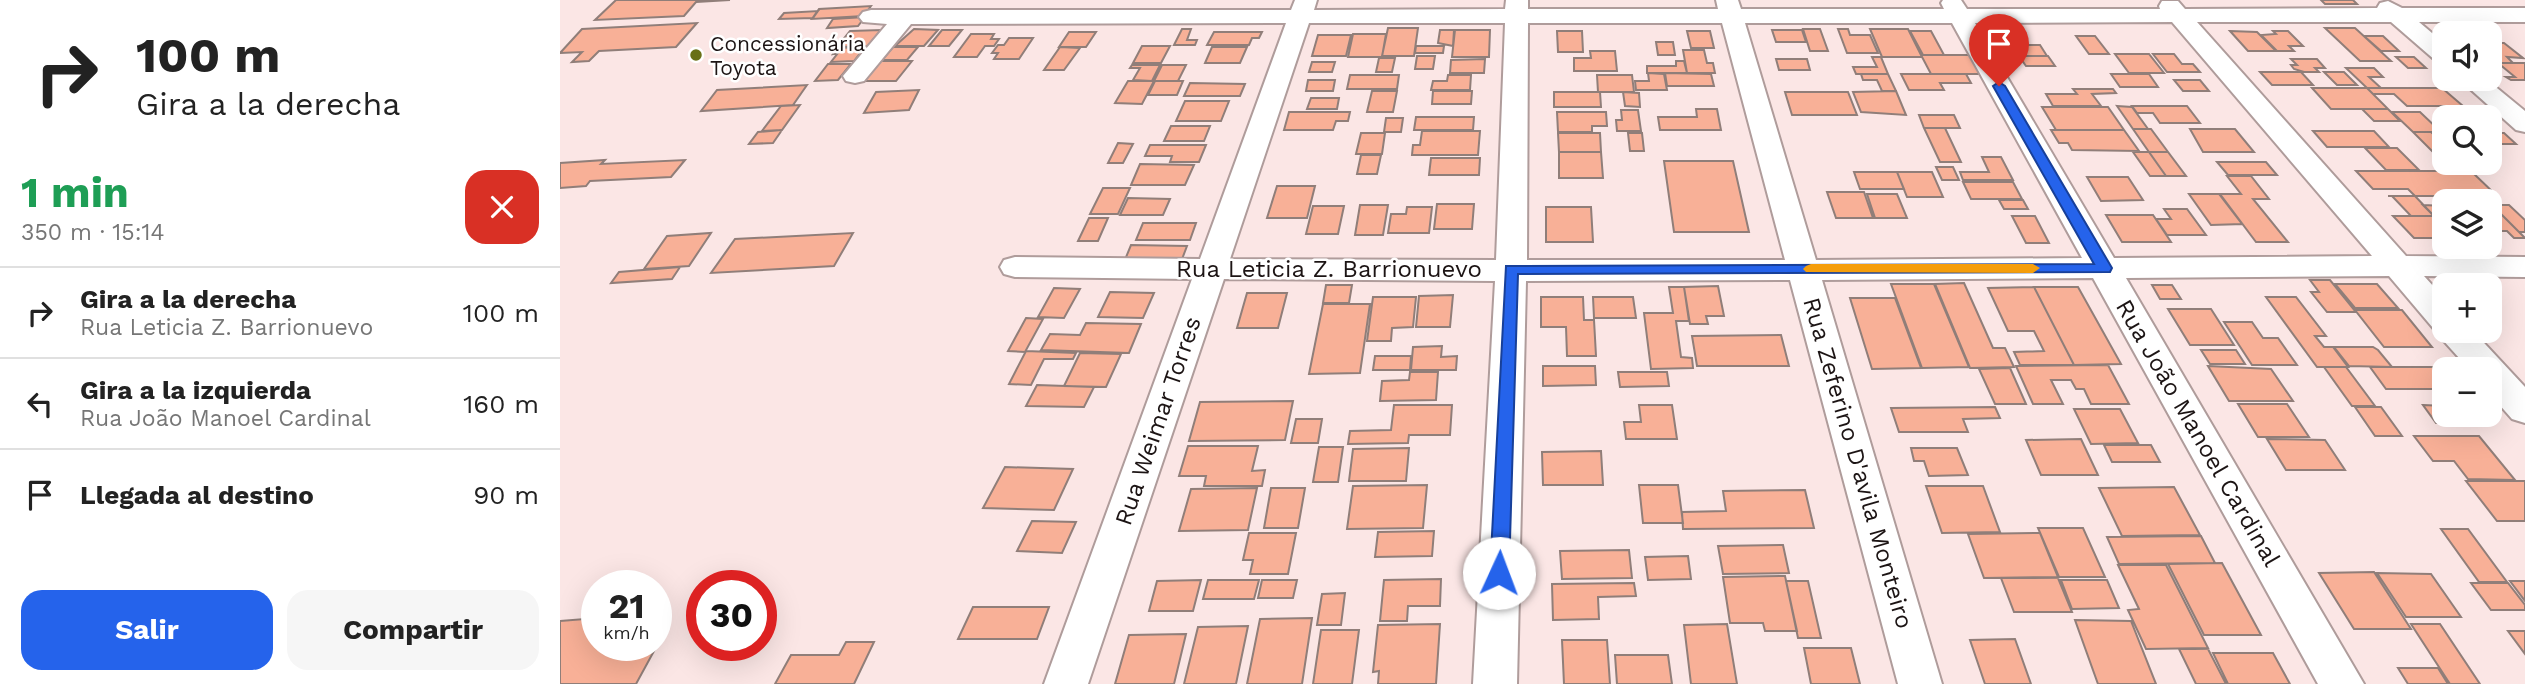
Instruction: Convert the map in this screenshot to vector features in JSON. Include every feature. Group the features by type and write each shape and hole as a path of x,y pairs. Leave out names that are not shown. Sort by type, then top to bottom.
{"street":[{"path":"2387,7 2432,45"},
{"path":"878,9 904,18 1086,9 1303,8 2387,7 2525,15"},
{"name":"Rua Weimar Torres","path":"1066,684 1303,8"},
{"name":"Rua Zeferino D'avila Monteiro","path":"1729,8 1920,684"},
{"path":"2172,8 2432,305"},
{"path":"1495,684 1511,269 1517,9"},
{"name":"Rua João Manoel Cardinal","path":"1955,9 2342,684"},
{"path":"855,76 904,18"},
{"path":"2485,91 2525,124"},
{"name":"Rua Leticia Z. Barrionuevo","path":"1015,267 1211,270 2105,268 2395,264 2525,267"},
{"path":"2465,343 2477,357"},
{"path":"2502,384 2525,410"}],"building":[{"path":"616,0 730,0 696,2 684,16 595,20"},
{"path":"2321,0 2353,0 2357,4 2325,4"},
{"path":"871,6 864,16 812,19 819,9"},
{"path":"818,11 813,18 779,19 784,13"},
{"path":"865,17 858,26 827,28 833,19"},
{"path":"697,23 676,47 599,51 589,61 572,62 582,52 560,53 582,29"},
{"path":"1388,28 1418,28 1414,56 1382,56"},
{"path":"2325,28 2355,28 2391,61 2360,61"},
{"path":"914,29 938,30 924,46 895,46"},
{"path":"1182,29 1191,29 1187,40 1197,40 1195,45 1174,45"},
{"path":"1803,29 1820,29 1828,51 1810,51"},
{"path":"1838,29 1848,29 1850,35 1870,35 1878,53 1847,53"},
{"path":"1870,29 1908,29 1922,57 1882,57"},
{"path":"881,30 868,46 837,47 850,31"},
{"path":"942,30 962,30 949,46 929,46"},
{"path":"1440,30 1454,30 1453,46 1438,43"},
{"path":"1455,30 1490,30 1489,57 1452,57"},
{"path":"1772,30 1802,30 1806,42 1776,42"},
{"path":"1557,31 1582,31 1583,52 1558,52"},
{"path":"1687,31 1710,31 1714,48 1691,48"},
{"path":"1910,31 1931,31 1944,55 1923,55"},
{"path":"2230,31 2257,32 2276,51 2248,51"},
{"path":"2273,31 2288,31 2303,46 2289,46 2294,51 2277,51 2261,35 2276,34"},
{"path":"1069,32 1096,32 1086,47 1059,47"},
{"path":"1214,32 1262,32 1259,38 1252,38 1249,45 1207,45"},
{"path":"971,34 994,34 991,39 999,39 994,46 985,46 977,57 954,57"},
{"path":"1353,34 1386,34 1382,57 1348,57"},
{"path":"1318,35 1351,35 1346,56 1312,56"},
{"path":"2076,36 2095,36 2109,54 2089,54"},
{"path":"2364,36 2383,36 2399,51 2381,51"},
{"path":"1009,38 1033,38 1019,59 994,59 998,53 992,53"},
{"path":"1656,42 1673,42 1675,55 1658,55"},
{"path":"2502,43 2523,58 2507,57 2513,63 2502,63"},
{"path":"2012,45 2040,45 2047,56 2019,56"},
{"path":"1142,46 1170,46 1161,63 1133,63"},
{"path":"1416,46 1444,46 1443,53 1415,53"},
{"path":"865,47 854,61 831,62 838,53 833,54 837,48"},
{"path":"893,47 918,47 907,60 882,60"},
{"path":"1060,47 1080,48 1064,70 1044,70"},
{"path":"1212,47 1247,47 1240,63 1205,63"},
{"path":"1683,50 1704,50 1707,63 1713,63 1715,73 1687,73"},
{"path":"1590,51 1615,51 1617,71 1574,71 1574,58 1591,58"},
{"path":"2115,54 2149,54 2164,73 2129,73"},
{"path":"2153,54 2174,54 2182,64 2193,64 2200,72 2167,72"},
{"path":"1921,55 1971,55 1981,74 1931,74"},
{"path":"1417,56 1435,56 1433,69 1415,69"},
{"path":"2019,56 2048,56 2055,66 2026,66"},
{"path":"1872,57 1881,57 1888,74 1856,74 1853,67 1877,67"},
{"path":"2396,57 2414,57 2426,68 2408,68"},
{"path":"1379,58 1395,58 1392,72 1376,72"},
{"path":"1485,59 1484,73 1450,73 1451,60"},
{"path":"1776,59 1807,59 1810,70 1779,70"},
{"path":"2291,59 2317,59 2325,68 2315,68 2319,72 2304,72 2294,69 2291,65 2297,65"},
{"path":"878,61 912,61 896,81 862,81"},
{"path":"1676,61 1684,61 1687,73 1647,73 1647,66 1676,66"},
{"path":"1312,62 1335,62 1332,72 1309,72"},
{"path":"2502,63 2525,63 2525,80 2511,80 2506,77 2515,77 2502,66"},
{"path":"828,64 851,64 838,80 815,81"},
{"path":"1132,65 1160,65 1152,81 1133,80 1140,68 1130,68"},
{"path":"1162,65 1186,65 1178,81 1154,81"},
{"path":"2346,68 2374,68 2383,77 2369,77 2381,88 2367,88"},
{"path":"2260,72 2301,72 2313,85 2272,85"},
{"path":"2324,72 2344,72 2357,85 2337,85"},
{"path":"1648,73 1664,74 1667,90 1636,90 1635,81 1649,81"},
{"path":"1665,73 1711,74 1714,86 1667,86"},
{"path":"1861,74 1888,74 1896,91 1882,91 1877,80 1863,80"},
{"path":"1901,74 1966,74 1971,83 1940,83 1944,90 1909,90"},
{"path":"2111,74 2149,74 2158,87 2120,87"},
{"path":"1350,75 1399,75 1397,89 1347,89"},
{"path":"1448,75 1471,75 1470,90 1431,90 1433,81 1447,81"},
{"path":"1597,75 1632,75 1634,92 1598,92"},
{"path":"1308,80 1335,80 1333,91 1306,91"},
{"path":"2174,80 2200,80 2209,91 2183,91"},
{"path":"1128,81 1154,81 1142,104 1115,103"},
{"path":"1155,81 1183,81 1177,95 1148,95"},
{"path":"1190,83 1245,84 1240,96 1184,96"},
{"path":"807,85 793,105 701,111 717,90"},
{"path":"2312,88 2367,88 2388,109 2331,109"},
{"path":"2367,88 2432,88 2432,91 2446,91 2462,105 2407,106 2394,94 2373,94"},
{"path":"2073,89 2113,89 2116,93 2092,94 2101,106 2053,106 2046,94 2077,94"},
{"path":"919,90 909,110 864,113 876,92"},
{"path":"1372,91 1397,91 1393,112 1367,112"},
{"path":"1433,91 1472,91 1471,104 1432,104"},
{"path":"1896,91 1906,115 1861,112 1853,92"},
{"path":"1554,92 1600,92 1601,107 1554,107"},
{"path":"1623,92 1639,93 1640,107 1625,106"},
{"path":"1785,92 1848,92 1857,115 1792,115"},
{"path":"1311,98 1339,98 1337,109 1307,109"},
{"path":"1185,101 1229,101 1221,121 1176,121"},
{"path":"800,105 782,130 762,131 781,106"},
{"path":"2117,106 2132,107 2148,129 2133,129"},
{"path":"2132,106 2187,106 2200,123 2160,123 2153,113 2137,113"},
{"path":"2042,107 2108,107 2124,130 2056,130"},
{"path":"1696,109 1717,109 1721,130 1660,130 1658,117 1697,117"},
{"path":"2362,109 2388,109 2400,121 2374,121"},
{"path":"1621,110 1638,110 1641,131 1617,131 1616,120 1622,120"},
{"path":"1289,112 1350,112 1348,121 1336,121 1333,130 1284,130"},
{"path":"1557,112 1606,112 1607,126 1592,126 1592,132 1558,132"},
{"path":"2392,112 2420,112 2432,123 2432,132 2413,132"},
{"path":"1919,115 1954,115 1960,128 1924,128"},
{"path":"1416,117 1474,117 1473,130 1414,130"},
{"path":"1386,118 1403,118 1401,132 1384,132"},
{"path":"1171,126 1210,126 1204,141 1164,141"},
{"path":"1924,128 1945,128 1961,162 1940,162"},
{"path":"2133,129 2151,129 2168,152 2149,152"},
{"path":"2190,129 2235,129 2254,152 2203,152"},
{"path":"782,130 773,143 749,144 758,132"},
{"path":"2051,130 2124,130 2139,151 2072,150 2068,143 2059,143"},
{"path":"1422,131 1480,131 1478,155 1412,155 1413,145 1420,145"},
{"path":"2313,131 2374,131 2389,147 2327,147"},
{"path":"2413,132 2432,133 2432,151"},
{"path":"1361,133 1385,133 1382,154 1356,154"},
{"path":"1558,133 1600,133 1601,152 1559,152"},
{"path":"1628,133 1642,133 1644,151 1630,151"},
{"path":"2502,133 2504,133 2516,144 2502,144"},
{"path":"1118,143 1133,144 1123,163 1108,163"},
{"path":"1150,145 1206,145 1199,162 1170,162 1172,156 1145,156"},
{"path":"2365,148 2397,148 2419,170 2386,170"},
{"path":"1559,152 1601,152 1603,178 1559,178"},
{"path":"2133,152 2149,152 2166,176 2150,176"},
{"path":"2149,152 2168,152 2186,176 2166,176"},
{"path":"1361,155 1381,155 1377,174 1357,174"},
{"path":"1982,157 2001,157 2013,180 1963,180 1960,172 1989,172"},
{"path":"1431,158 1480,158 1479,175 1429,175"},
{"path":"605,160 601,164 685,160 671,177 590,181 586,186 560,188 560,163"},
{"path":"1664,161 1733,161 1749,232 1674,232"},
{"path":"2217,162 2266,162 2277,175 2228,175"},
{"path":"1140,164 1194,165 1185,185 1131,185"},
{"path":"1936,167 1953,167 1959,180 1942,180"},
{"path":"2356,171 2432,171 2432,175 2475,175 2490,189 2432,189 2432,196 2415,196 2408,189 2373,189"},
{"path":"1854,172 1897,172 1904,189 1860,189"},
{"path":"1897,172 1932,172 1943,197 1907,197"},
{"path":"2227,176 2251,176 2269,199 2253,199 2288,242 2256,242 2220,194 2241,194"},
{"path":"2087,177 2128,177 2143,200 2101,201"},
{"path":"1963,182 2013,182 2022,199 1971,199"},
{"path":"1277,186 1315,186 1307,218 1267,218"},
{"path":"1103,188 1130,188 1118,214 1090,214"},
{"path":"1827,192 1864,192 1873,218 1836,218"},
{"path":"1867,194 1897,194 1907,218 1875,218"},
{"path":"2189,194 2219,194 2242,224 2211,225"},
{"path":"2392,196 2415,196 2432,214 2411,216"},
{"path":"1128,198 1170,199 1163,215 1120,215"},
{"path":"1999,200 2023,200 2028,209 2004,209"},
{"path":"1437,204 1474,204 1472,229 1434,229"},
{"path":"1360,205 1388,205 1383,235 1355,235"},
{"path":"2423,205 2432,205 2432,214"},
{"path":"2502,205 2509,205 2525,220 2525,232 2519,232 2502,215"},
{"path":"1313,206 1344,206 1338,234 1306,234"},
{"path":"1407,207 1432,207 1429,233 1388,233 1391,214 1406,214"},
{"path":"1546,207 1591,207 1593,242 1546,242"},
{"path":"2164,209 2187,209 2206,235 2167,235 2156,219 2171,219"},
{"path":"2106,215 2153,215 2171,242 2122,242"},
{"path":"2502,215 2525,238 2514,238 2507,231 2502,231"},
{"path":"2012,216 2035,216 2049,243 2026,243"},
{"path":"2393,216 2432,216 2432,238 2414,238"},
{"path":"1089,218 1108,218 1098,241 1078,241"},
{"path":"1143,223 1196,223 1190,240 1136,240"},
{"path":"711,233 689,266 644,269 667,236"},
{"path":"853,233 834,266 711,273 735,239"},
{"path":"1131,245 1187,246 1179,267 1122,267"},
{"path":"680,267 672,279 611,283 619,272"},
{"path":"2310,280 2330,280 2356,312 2327,312 2311,292 2319,292"},
{"path":"1964,283 1993,348 2005,348 2014,367 1970,368 1935,284"},
{"path":"1891,284 1934,284 1969,367 1922,368"},
{"path":"2335,284 2377,284 2398,308 2355,308"},
{"path":"1326,285 1352,285 1349,303 1323,303"},
{"path":"2152,285 2172,285 2181,299 2160,299"},
{"path":"1718,286 1724,316 1706,316 1708,324 1690,324 1684,287"},
{"path":"1669,287 1684,287 1689,321 1676,321 1681,357 1692,358 1693,368 1651,369 1644,313 1673,313"},
{"path":"2034,287 2074,365 2020,365 2014,352 2044,351 2034,331 2008,331 1988,288"},
{"path":"2034,287 2078,287 2121,364 2074,365"},
{"path":"1054,288 1080,289 1064,318 1038,317"},
{"path":"1110,292 1154,293 1143,318 1098,317"},
{"path":"1247,293 1287,293 1278,328 1237,328"},
{"path":"1453,295 1450,327 1416,327 1419,296"},
{"path":"1373,297 1416,297 1413,327 1392,328 1391,341 1367,341"},
{"path":"1541,297 1583,297 1584,320 1594,320 1596,356 1567,356 1566,327 1541,327"},
{"path":"1593,297 1633,297 1636,318 1594,318"},
{"path":"2266,297 2296,297 2326,336 2315,336 2324,347 2333,347 2348,367 2317,367"},
{"path":"1850,298 1895,298 1921,368 1872,369"},
{"path":"1323,304 1370,304 1360,373 1309,374"},
{"path":"2168,309 2211,309 2234,345 2190,345"},
{"path":"2355,310 2402,310 2432,347 2384,347"},
{"path":"1026,318 1043,319 1025,352 1008,351"},
{"path":"2224,322 2252,322 2263,338 2278,338 2297,365 2252,365"},
{"path":"1086,323 1141,324 1129,353 1041,350 1050,334 1080,335"},
{"path":"1781,335 1789,366 1697,366 1692,336"},
{"path":"1442,346 1441,357 1457,356 1456,370 1411,370 1413,347"},
{"path":"2334,347 2373,347 2392,367 2349,366"},
{"path":"2201,350 2236,350 2245,364 2210,364"},
{"path":"1026,351 1076,353 1073,359 1044,359 1031,385 1009,384"},
{"path":"1080,353 1121,354 1106,387 1064,386"},
{"path":"1375,356 1411,356 1410,370 1373,370"},
{"path":"2108,365 2129,404 2091,404 2084,389 2076,389 2071,380 2051,380 2063,404 2033,404 2016,366"},
{"path":"1543,366 1595,366 1596,385 1543,386"},
{"path":"2208,366 2271,369 2293,401 2229,401"},
{"path":"2324,367 2346,367 2375,406 2352,406"},
{"path":"2370,367 2432,367 2432,389 2386,389"},
{"path":"2010,368 2026,404 1995,404 1979,369"},
{"path":"1410,372 1438,372 1436,400 1380,401 1382,381 1409,380"},
{"path":"1618,372 1667,372 1669,386 1620,387"},
{"path":"1037,385 1094,387 1084,407 1026,406"},
{"path":"1293,401 1285,440 1189,441 1200,402"},
{"path":"2238,404 2287,404 2309,437 2258,437"},
{"path":"1394,405 1452,405 1450,435 1409,435 1408,443 1348,444 1350,431 1391,430"},
{"path":"1639,405 1672,405 1677,439 1626,439 1624,422 1641,422"},
{"path":"2423,405 2432,405 2432,417"},
{"path":"1995,407 2000,418 1963,419 1968,432 1899,432 1891,408"},
{"path":"2355,407 2381,407 2402,436 2375,436"},
{"path":"2074,409 2120,409 2138,443 2091,444"},
{"path":"1296,419 1322,419 1318,443 1291,443"},
{"path":"2414,436 2479,436 2515,480 2468,479 2454,461 2433,461"},
{"path":"2081,439 2098,475 2041,475 2026,440"},
{"path":"2267,439 2325,440 2345,470 2286,470"},
{"path":"2104,445 2151,445 2160,462 2112,462"},
{"path":"1188,446 1258,446 1252,471 1265,470 1262,486 1204,486 1206,476 1179,476"},
{"path":"1319,447 1343,447 1338,482 1313,482"},
{"path":"1409,448 1406,481 1349,481 1353,449"},
{"path":"1911,448 1957,448 1968,475 1929,476 1924,461 1914,461"},
{"path":"1601,451 1603,485 1543,485 1542,452"},
{"path":"1005,467 1073,469 1054,510 983,508"},
{"path":"2466,481 2525,481 2525,521 2497,521"},
{"path":"1427,485 1423,528 1347,529 1353,486"},
{"path":"1639,485 1678,485 1683,523 1643,523"},
{"path":"1926,486 1983,486 2000,532 1942,533"},
{"path":"2174,487 2200,535 2122,536 2099,488"},
{"path":"1257,488 1248,530 1179,531 1191,489"},
{"path":"1271,488 1305,488 1298,528 1264,528"},
{"path":"1805,490 1814,528 1683,529 1682,512 1726,511 1723,491"},
{"path":"1032,521 1076,522 1062,553 1017,551"},
{"path":"2038,528 2083,528 2105,577 2059,577"},
{"path":"2441,529 2468,529 2507,582 2479,582"},
{"path":"1434,531 1432,556 1375,557 1378,532"},
{"path":"1249,533 1296,533 1288,574 1250,574 1253,560 1243,560"},
{"path":"2040,533 2058,577 1984,578 1968,534"},
{"path":"2201,536 2215,563 2119,564 2107,537"},
{"path":"1783,545 1789,573 1723,574 1718,546"},
{"path":"1629,550 1632,578 1562,579 1560,551"},
{"path":"1688,556 1691,579 1648,580 1645,557"},
{"path":"2222,563 2261,635 2204,635 2168,564"},
{"path":"2118,565 2166,565 2208,648 2146,649 2128,610 2139,609"},
{"path":"2374,572 2411,629 2354,629 2319,573"},
{"path":"2377,573 2431,574 2461,617 2406,617"},
{"path":"1785,576 1797,631 1765,631 1763,623 1730,623 1723,577"},
{"path":"2001,578 2058,578 2072,612 2014,612"},
{"path":"1441,579 1440,606 1408,606 1407,621 1380,621 1384,580"},
{"path":"1201,580 1193,611 1149,611 1157,581"},
{"path":"1208,580 1259,580 1254,599 1203,599"},
{"path":"1262,580 1297,580 1293,598 1258,598"},
{"path":"2061,580 2107,580 2119,608 2072,609"},
{"path":"1786,581 1808,581 1821,638 1798,638"},
{"path":"2510,581 2525,581 2525,601"},
{"path":"1634,583 1636,596 1598,597 1599,619 1553,620 1552,584"},
{"path":"2471,583 2508,583 2525,605 2525,610 2491,610"},
{"path":"1345,593 1341,625 1317,625 1322,594"},
{"path":"973,607 1049,607 1037,639 958,639"},
{"path":"1312,618 1302,684 1247,684 1260,619"},
{"path":"581,619 581,661 649,661 636,684 560,684 560,621"},
{"path":"2075,620 2131,621 2156,684 2098,684"},
{"path":"1440,624 1436,684 1378,684 1379,671 1373,672 1378,625"},
{"path":"1727,624 1737,684 1691,684 1684,625"},
{"path":"2411,624 2440,624 2480,684 2450,684"},
{"path":"1248,626 1236,684 1184,684 1198,627"},
{"path":"1321,630 1359,630 1352,684 1313,684"},
{"path":"2508,631 2525,631 2525,654"},
{"path":"1186,634 1174,684 1115,684 1129,635"},
{"path":"2015,639 2031,684 1985,684 1970,640"},
{"path":"1562,640 1607,640 1610,684 1564,684"},
{"path":"846,642 874,642 854,684 775,684 791,655 839,655"},
{"path":"1804,648 1851,648 1860,684 1811,684"},
{"path":"2179,649 2208,649 2226,684 2196,684"},
{"path":"2213,653 2273,653 2290,684 2228,684"},
{"path":"1615,655 1668,655 1672,684 1617,684"},
{"path":"2398,668 2438,668 2448,684 2408,684"}],"slow traffic":[{"path":"1811,269 2033,268"}],"place":[{"name":"Concessionária Toyota","path":"696,55"}],"route":[{"path":"1499,573 1511,269 2105,268 1999,86"}]}
